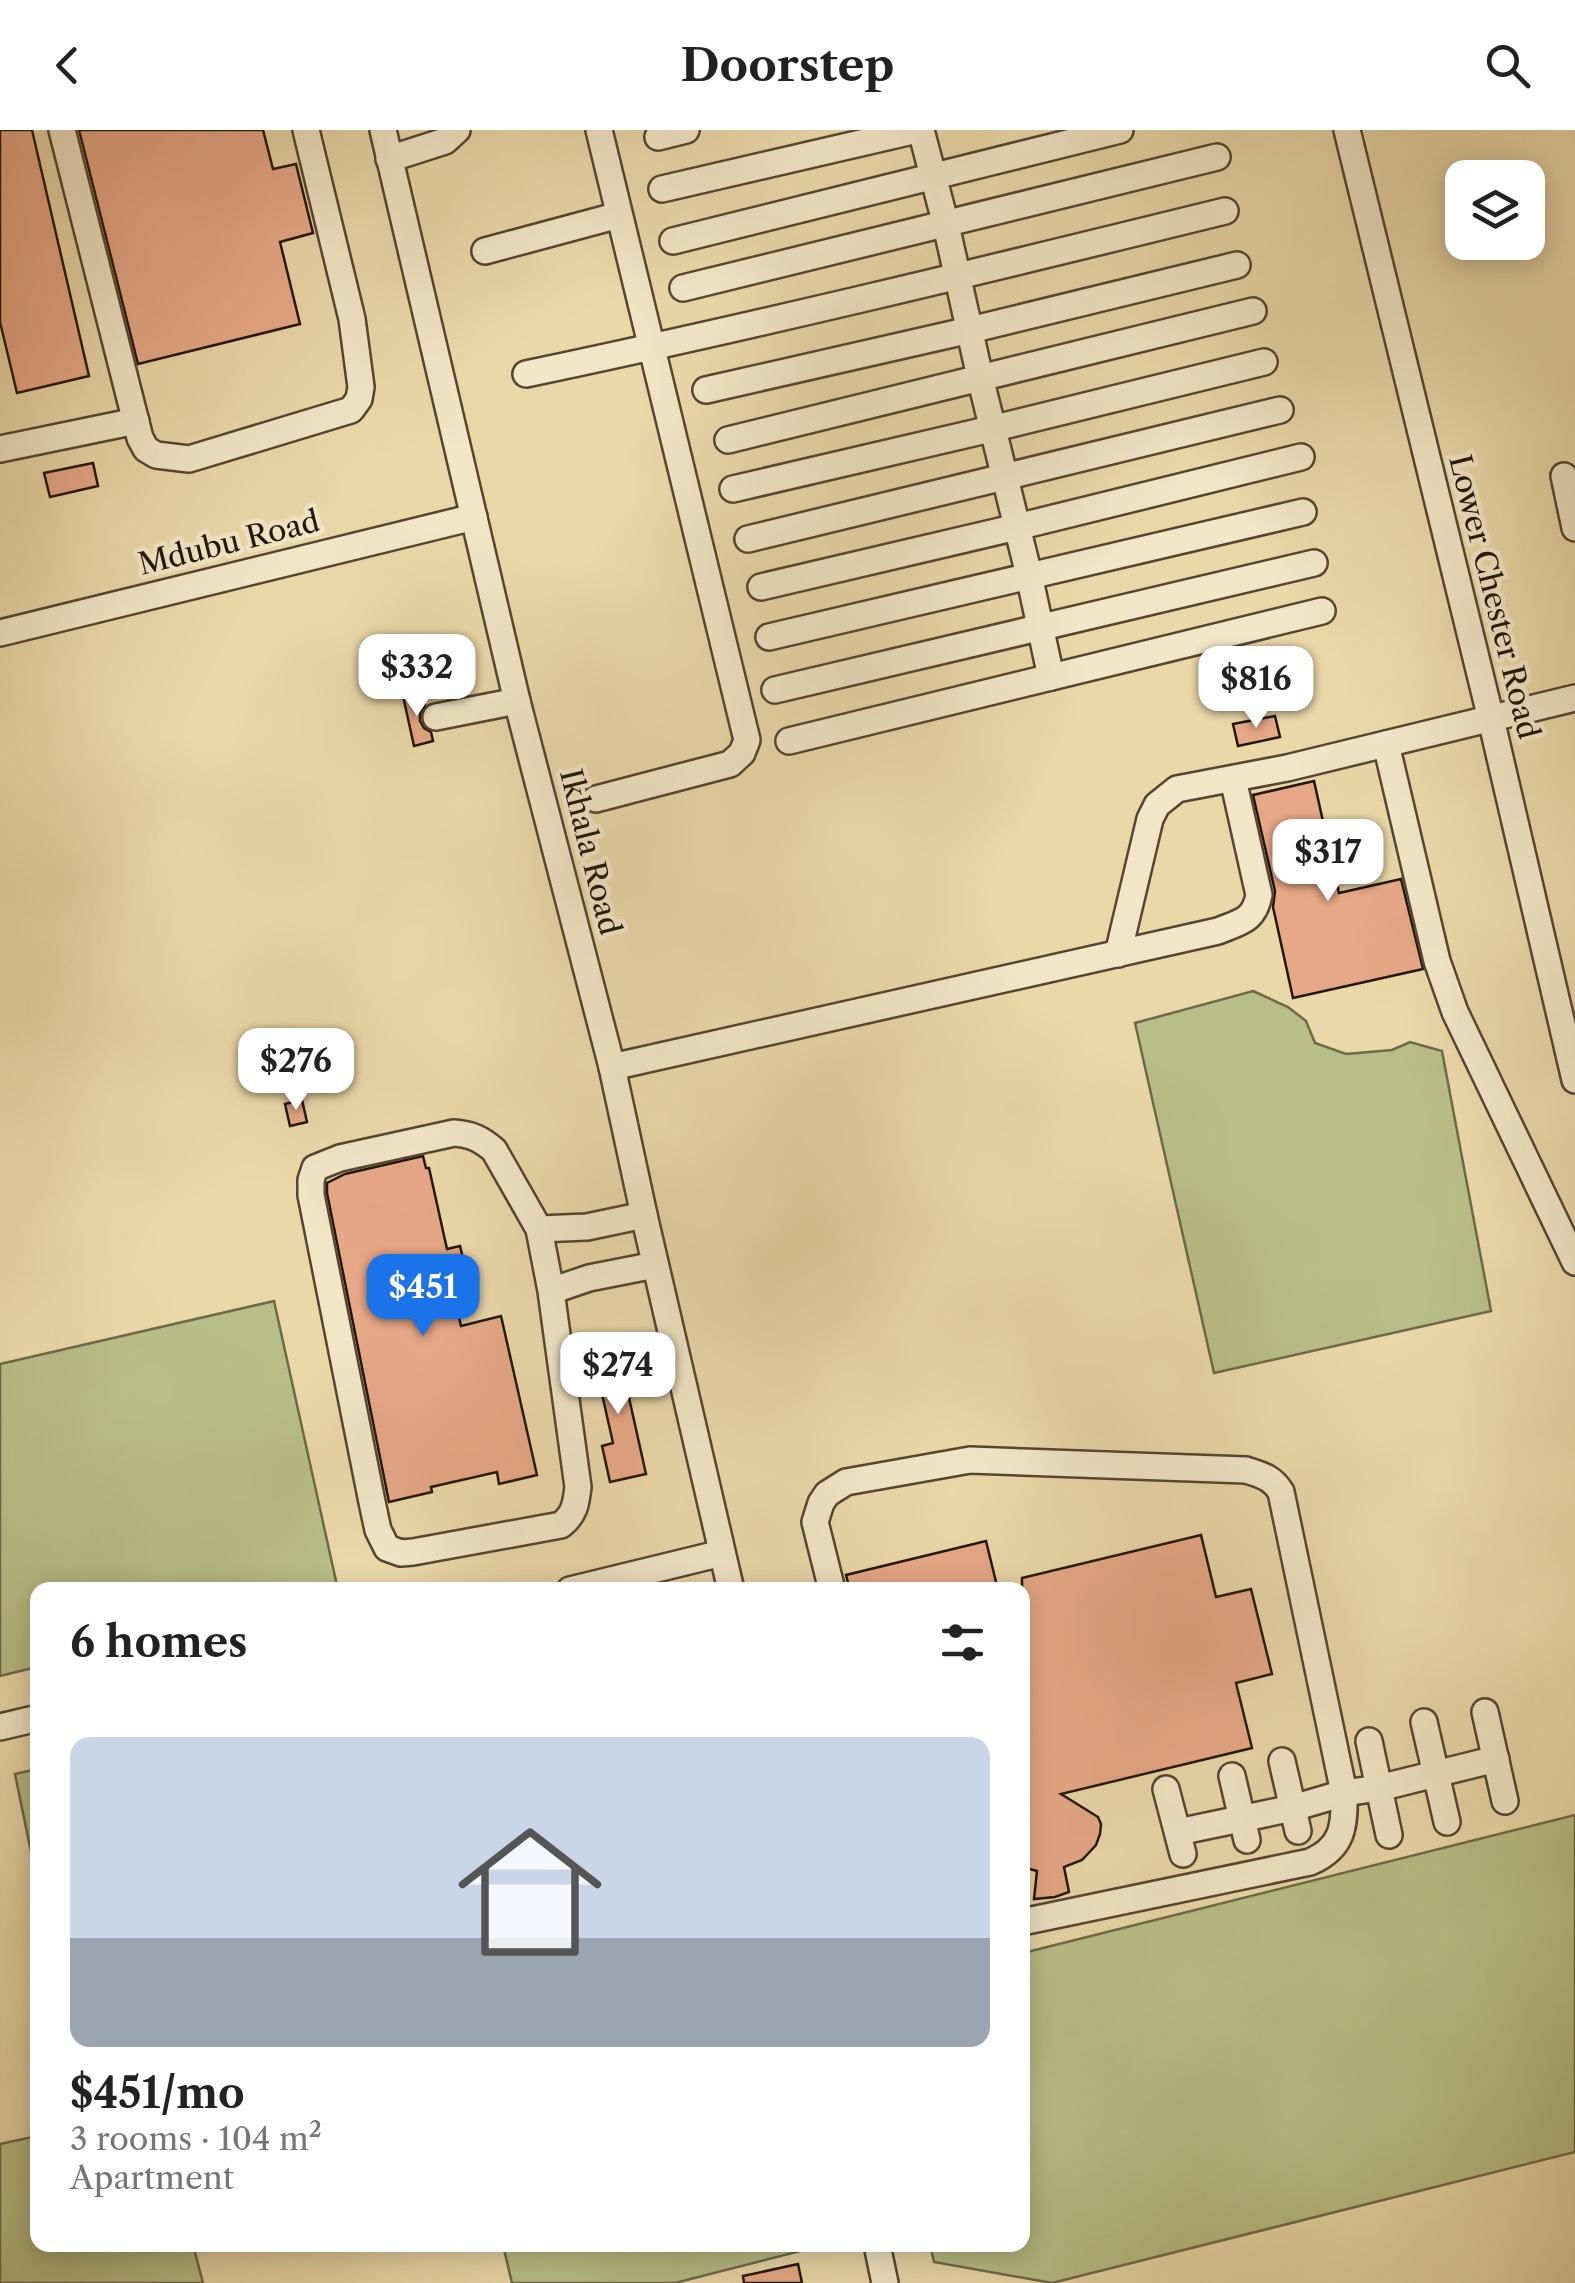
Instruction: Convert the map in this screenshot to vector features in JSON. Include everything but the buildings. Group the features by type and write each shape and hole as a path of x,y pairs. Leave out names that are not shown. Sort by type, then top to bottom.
{"street":[{"path":"62,130 140,438 146,449 156,455 189,458 351,410 359,399 361,387 352,318 306,130"},
{"name":"Ikhala Road","path":"383,130 517,700 612,1067 730,1582"},
{"path":"389,159 445,141 457,130"},
{"path":"596,799 730,764 742,753 747,740 599,130"},
{"path":"658,136 686,130"},
{"path":"662,189 919,130 946,225 1051,677"},
{"path":"673,241 1120,130"},
{"name":"Lower Chester Road","path":"1346,130 1575,1080"},
{"path":"684,288 1217,158"},
{"path":"526,374 958,277 1225,211"},
{"path":"485,251 618,216"},
{"path":"706,390 1238,264"},
{"path":"728,440 1253,311"},
{"path":"733,489 1264,362"},
{"path":"748,538 1280,410"},
{"path":"0,448 136,421"},
{"path":"761,587 1300,456"},
{"path":"1564,476 1575,528"},
{"path":"769,637 1303,512"},
{"name":"Mdubu Road","path":"0,633 474,517"},
{"path":"774,690 1314,563"},
{"path":"789,741 1322,611"},
{"path":"1118,954 1150,819 1157,805 1178,789 1575,698"},
{"path":"436,717 517,700"},
{"path":"1386,744 1437,961 1455,1012 1575,1262"},
{"path":"612,1067 1118,954 1218,930 1250,918 1259,895 1232,779"},
{"path":"454,1133 468,1134 494,1150 539,1229 551,1291 578,1487 570,1518 562,1525 432,1549 402,1553 387,1548 378,1530 311,1194 314,1168 340,1158 454,1133"},
{"path":"539,1229 588,1226 644,1215"},
{"path":"551,1291 589,1278 656,1265"},
{"path":"830,1582 816,1522 821,1503 846,1482 970,1460 1246,1470 1275,1482 1281,1492 1344,1793 1345,1820 1334,1847 1310,1862 1030,1920"},
{"path":"603,1582 722,1553"},
{"path":"1485,1712 1505,1801"},
{"path":"0,1727 30,1720"},
{"path":"1424,1722 1447,1822"},
{"path":"1369,1741 1389,1836"},
{"path":"1166,1789 1181,1843 1296,1820 1344,1793 1496,1759"},
{"path":"1282,1762 1296,1820"},
{"path":"1232,1776 1245,1829"},
{"path":"878,2252 885,2283"}],"green space":[{"path":"1253,991 1288,1007 1306,1021 1315,1043 1346,1054 1392,1050 1410,1042 1442,1051 1491,1311 1214,1373 1135,1023"},
{"path":"274,1301 336,1582 30,1582 30,1669 0,1676 0,1364"},
{"path":"30,1771 30,1847 15,1774"},
{"path":"1575,1815 1575,2152 1052,2283 934,2262 932,2252 1030,2252 1030,1951"},
{"path":"30,2138 30,2252 195,2252 203,2283 0,2283 0,2144"},
{"path":"505,2252 797,2252 675,2283 512,2283"}]}
